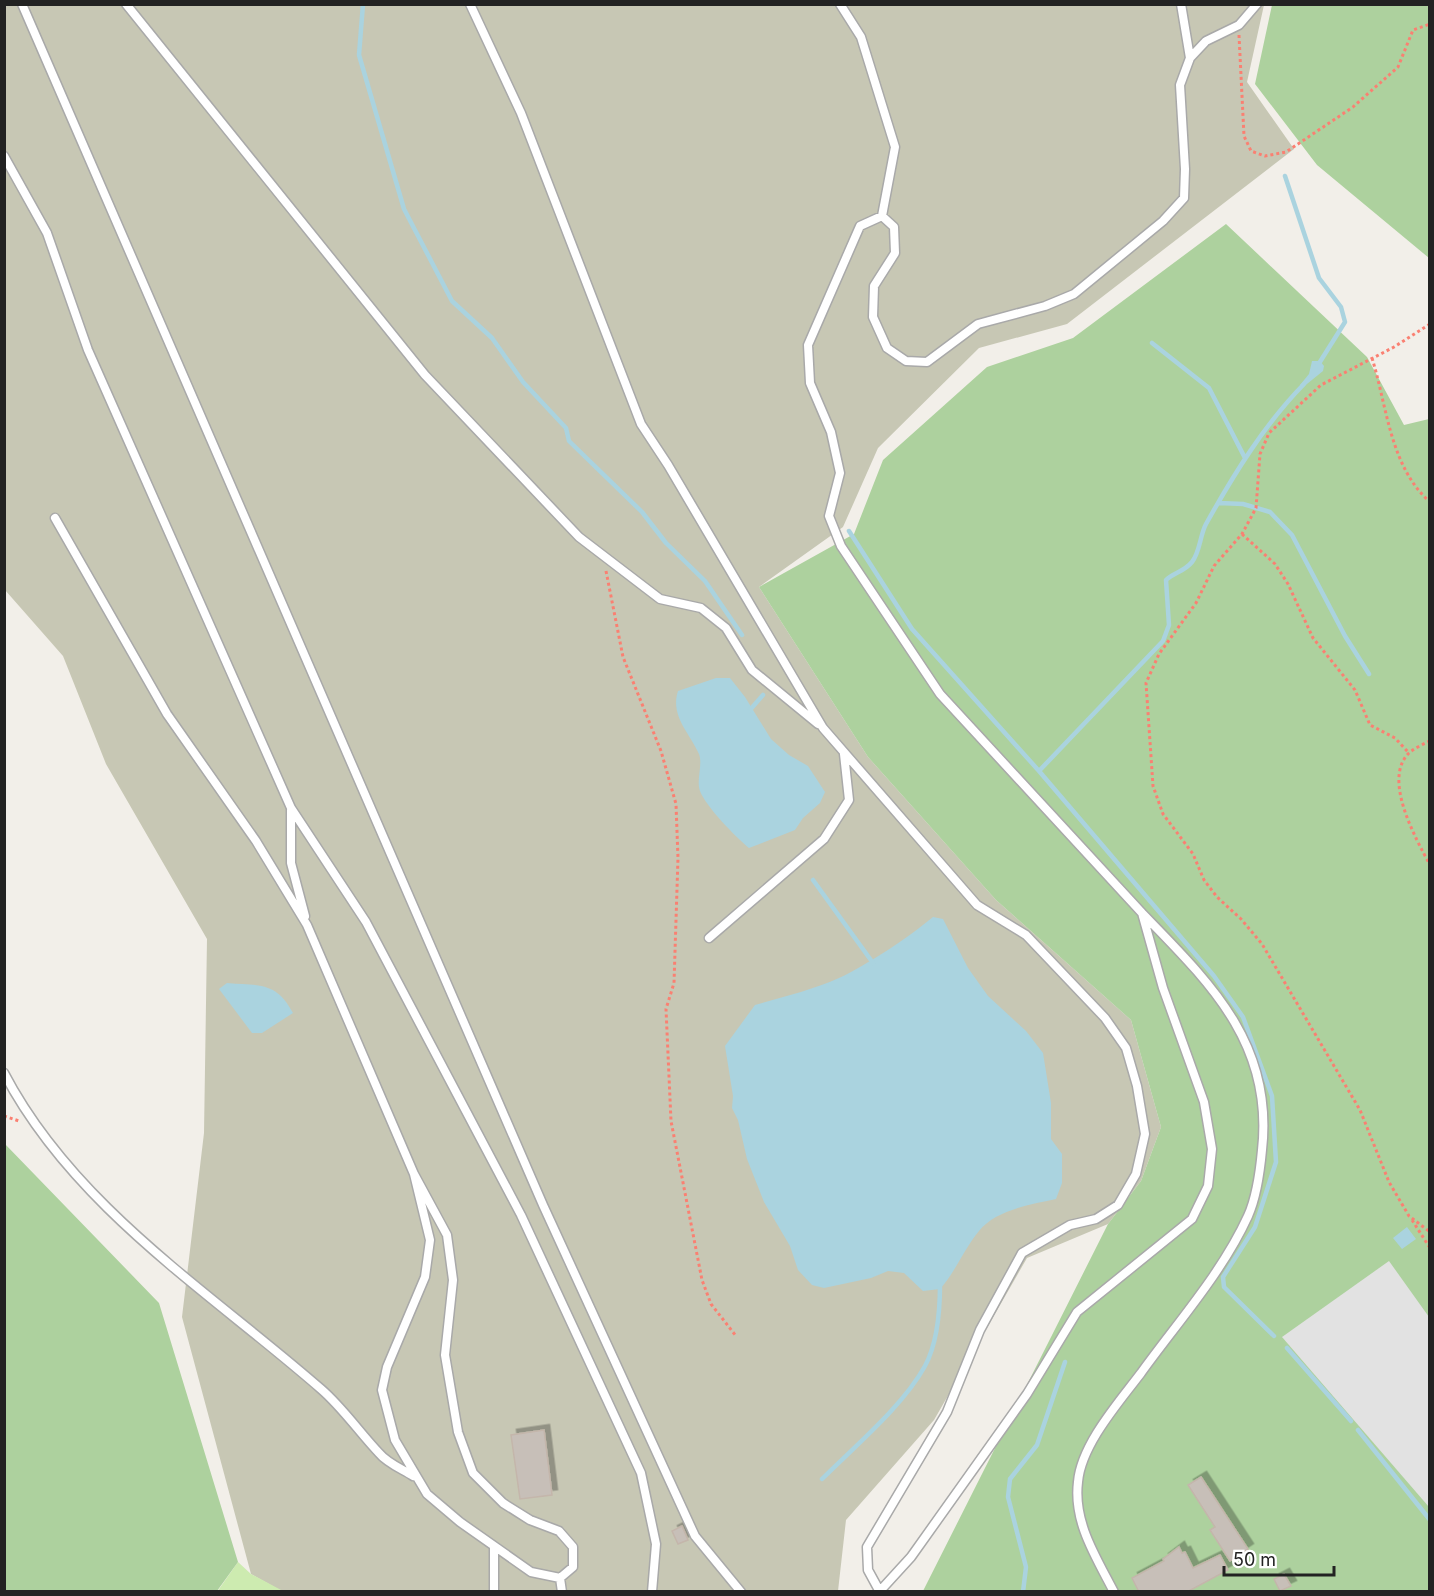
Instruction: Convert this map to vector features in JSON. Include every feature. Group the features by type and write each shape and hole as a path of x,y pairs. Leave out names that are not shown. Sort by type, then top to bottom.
{"lane":[{"path":"22,4 553,1226 695,1536 741,1592"},
{"path":"126,4 425,375 579,537 660,599 701,608 726,628 752,670 823,728"},
{"path":"470,4 521,113 641,424 668,465 823,728 977,905 1026,935 1105,1018 1126,1048 1137,1086 1145,1134 1136,1174 1118,1205 1096,1219 1070,1225 1022,1254 980,1330 947,1412 867,1547 868,1570 879,1591 911,1557 1027,1394 1077,1312 1192,1219 1208,1186 1212,1149 1204,1102 1163,988 1142,913"},
{"path":"840,4 861,37 895,147 882,216"},
{"path":"1181,4 1190,58"},
{"path":"882,216 894,227 894,253 874,286 873,317 887,348 906,361 927,362 978,324 1045,306 1074,294 1163,220 1184,198 1185,169 1180,85 1190,58 1206,41 1239,25 1257,4"},
{"path":"4,156 47,233 88,350 291,808 366,922 521,1215 641,1473 656,1544 652,1592"},
{"path":"882,216 860,226 808,345 810,382 831,432 840,473 830,516 841,546 940,694 1142,913 1208,981 1244,1036 1261,1087 1264,1132 1260,1175 1249,1215 1224,1258 1101,1428 1083,1461 1077,1481 1078,1512 1089,1545 1114,1592"},
{"path":"55,518 167,714 256,840 307,925 414,1174 447,1234 453,1280 445,1355 458,1432 473,1473 503,1503 530,1520 559,1531 573,1547 573,1567 560,1578"},
{"path":"709,938 824,838 849,800 844,754"},
{"path":"291,808 291,863 307,925"},
{"path":"4,1072 16,1095 73,1173 181,1275 244,1323 337,1403 380,1455 415,1477"},
{"path":"414,1174 430,1240 425,1277 387,1367 382,1390 395,1440 427,1494 494,1547 531,1572 560,1578"},
{"path":"494,1547 494,1592"},
{"path":"560,1578 562,1592"}],"path":[{"path":"1239,25 1244,136 1251,151 1265,156 1286,152 1353,107 1398,67 1413,30 1430,24"},
{"path":"1430,324 1321,385 1269,434 1260,454 1257,508 1242,534 1214,566 1196,603 1159,654 1146,683 1153,786 1162,814 1193,854 1204,880 1262,944 1360,1110 1389,1182 1430,1248"},
{"path":"1372,358 1395,448 1412,482 1430,502"},
{"path":"1242,534 1275,564 1288,584 1313,638 1355,690 1370,725 1395,738 1409,753"},
{"path":"603,556 623,657 661,751 676,804 678,858 674,983 666,1009 671,1121 702,1280 711,1304 736,1336"},
{"path":"1430,741 1409,753 1400,770 1404,816 1430,865"},
{"path":"1409,1216 1430,1232"}],"shaded area":[{"path":"4,5 1264,5 1247,82 1294,149 1067,324 979,348 878,448 843,527 759,587 868,757 996,900 1131,1020 1161,1127 1141,1181 1108,1224 1027,1258 934,1420 846,1520 838,1591 283,1592 251,1574 182,1317 204,1133 207,939 106,764 63,656 5,590"},
{"path":"1389,1261 1429,1317 1429,1507 1282,1337"}],"green space":[{"path":"1272,5 1429,5 1429,258 1317,165 1255,84"},
{"path":"1226,224 1367,357 1404,425 1429,419 1429,1591 923,1591 1108,1224 1141,1181 1161,1127 1131,1020 996,900 868,757 759,587 854,534 883,460 987,367 1073,338"},
{"path":"5,1144 159,1303 238,1562 217,1591 5,1591"},
{"path":"238,1562 251,1574 283,1591 217,1592"}],"water":[{"path":"1312,361 1320,361 1324,366 1323,371 1302,388 1300,385 1309,374"},
{"path":"716,678 730,678 745,697 771,739 789,755 808,766 825,792 820,803 803,818 795,830 749,848 703,798 699,787 699,754 676,708 678,691"},
{"path":"933,917 943,919 968,968 988,996 1026,1031 1043,1053 1051,1103 1051,1139 1062,1154 1062,1183 1056,1199 1014,1209 986,1224 940,1289 923,1291 904,1273 888,1271 871,1278 824,1288 812,1285 798,1270 790,1246 764,1202 747,1159 738,1120 732,1108 733,1096 725,1046 755,1005 808,990 839,978 888,950"},
{"path":"227,983 258,985 273,990 287,1003 293,1013 262,1033 252,1033 219,989"},
{"path":"1407,1227 1416,1239 1402,1249 1393,1238"}],"building":[{"path":"544,1430 552,1495 520,1499 511,1435"},
{"path":"1201,1477 1248,1549 1230,1561 1210,1530 1215,1527 1188,1485"},
{"path":"682,1526 688,1540 678,1544 672,1531"},
{"path":"1179,1547 1182,1553 1185,1552 1193,1568 1220,1555 1228,1570 1187,1592 1139,1592 1132,1578 1164,1561 1163,1559"},
{"path":"1284,1574 1291,1586 1280,1591 1274,1579"}],"waterway":[{"path":"363,4 359,55 404,209 452,301 492,338 523,382 566,428 569,441 642,512 666,543 705,581 742,635"},
{"path":"1285,176 1319,278 1341,307 1345,322 1318,365"},
{"path":"1152,343 1209,388 1245,458"},
{"path":"1274,1336 1224,1287 1223,1277 1255,1227 1276,1162 1272,1096 1243,1017 1214,976 1039,771 1163,641 1169,625 1166,580 1192,562 1206,524 1239,469 1263,433 1304,384"},
{"path":"1219,503 1243,504 1270,512 1292,535 1345,636 1369,674"},
{"path":"849,531 912,629 1039,771"},
{"path":"749,711 763,695"},
{"path":"813,880 873,963"},
{"path":"822,1479 891,1411 916,1381 933,1347 939,1315 940,1284"},
{"path":"1287,1348 1351,1421"},
{"path":"1023,1592 1026,1567 1008,1497 1010,1479 1037,1445 1065,1362"},
{"path":"1358,1430 1430,1520"}]}
